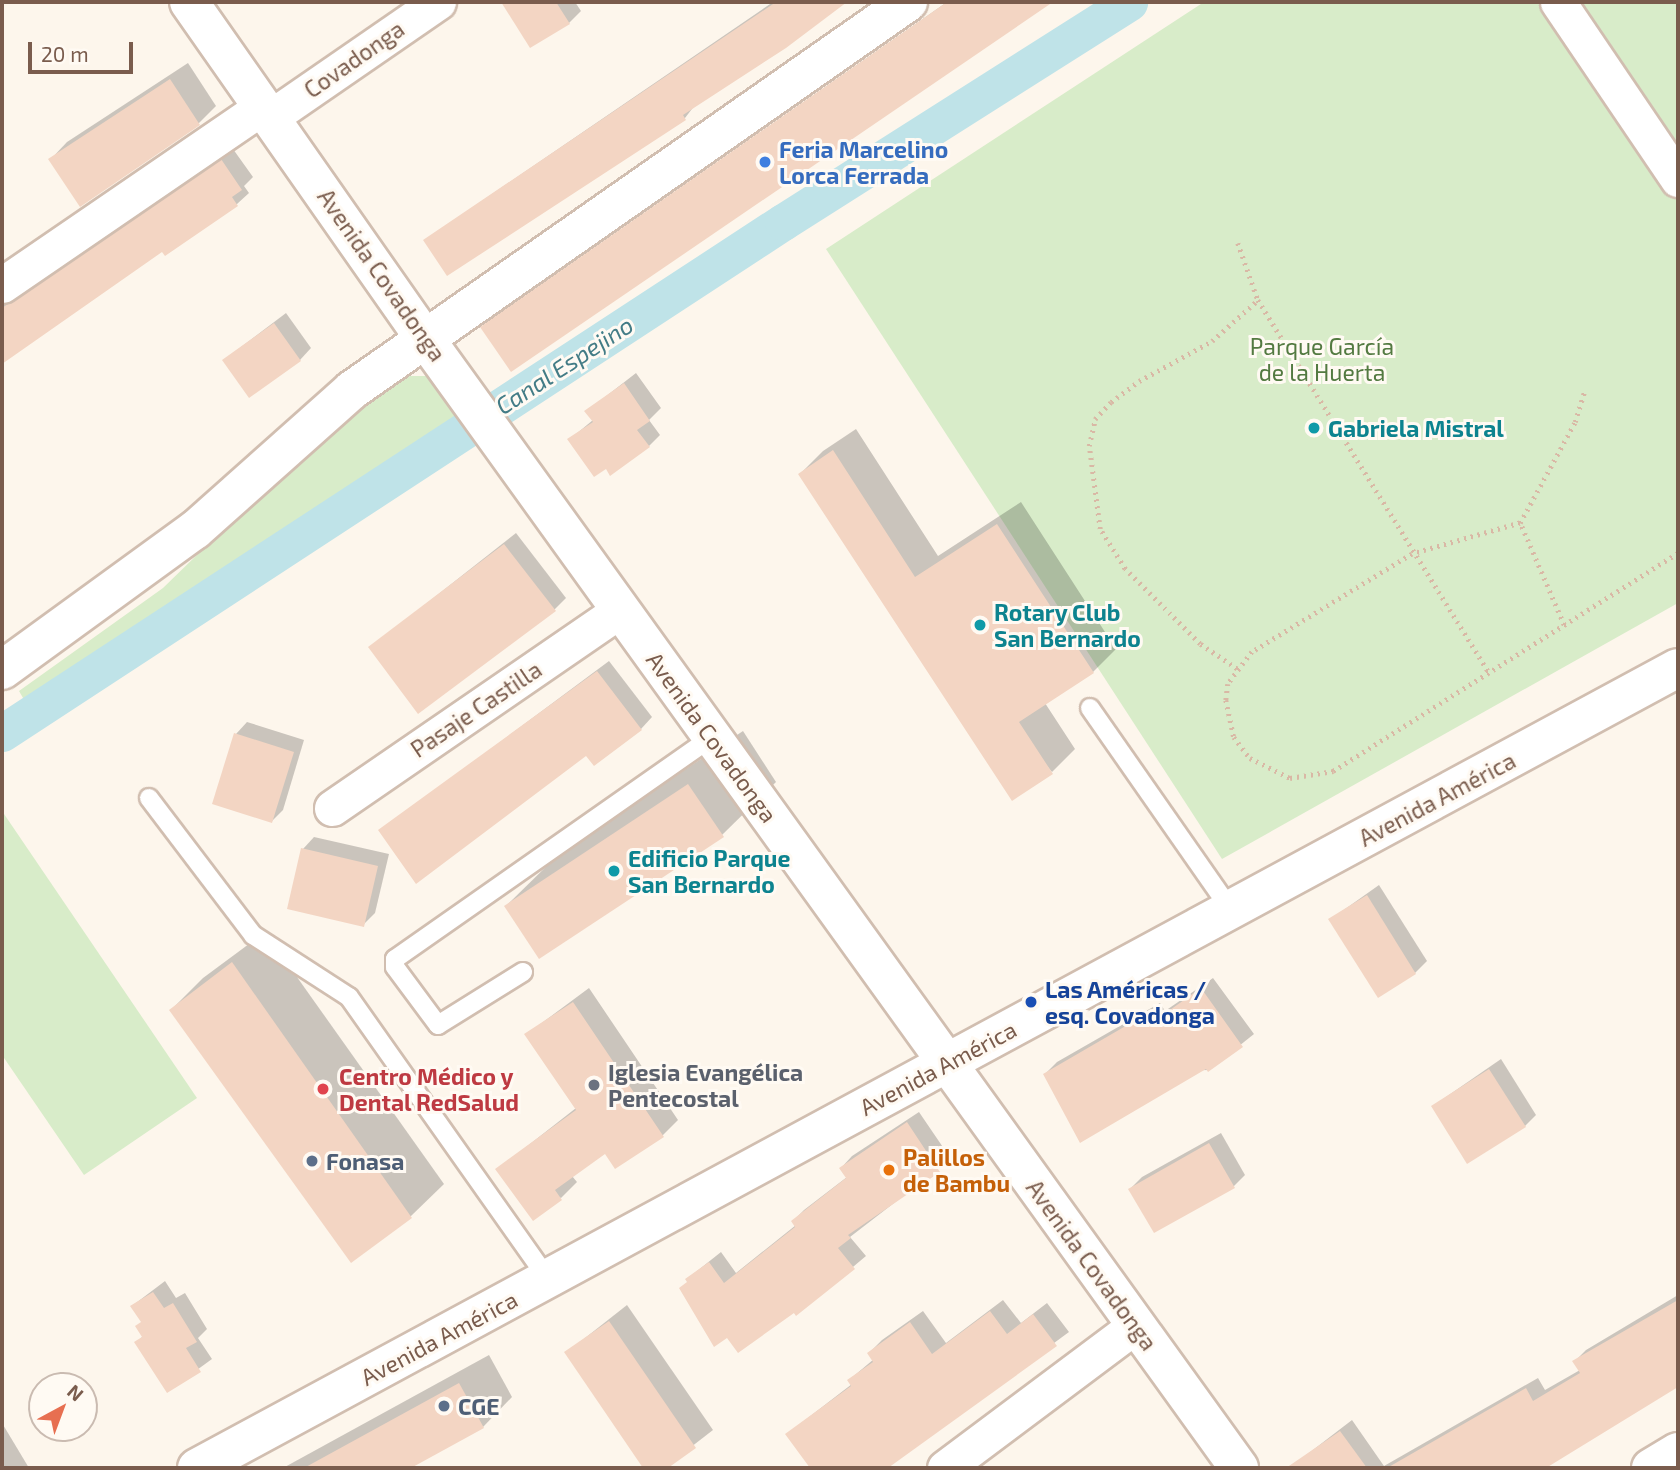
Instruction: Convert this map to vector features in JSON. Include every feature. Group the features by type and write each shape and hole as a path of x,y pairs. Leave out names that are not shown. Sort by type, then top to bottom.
{"street":[{"name":"Avenida Covadonga","path":"189,2 620,610 1239,1468"},
{"name":"Covadonga","path":"2,285 438,2"},
{"path":"2,670 177,545 327,410 425,337 908,2"},
{"path":"1558,2 1678,179"},
{"name":"Pasaje Castilla","path":"332,808 620,610"},
{"name":"Avenida América","path":"197,1468 1678,668"},
{"path":"945,1468 1136,1325"},
{"path":"1651,1468 1678,1452"}],"lane":[{"path":"1090,708 1231,910"},
{"path":"523,972 438,1025 395,967 395,959 712,737"},
{"path":"149,798 253,935 349,997 548,1279"}],"path":[{"path":"1238,243 1258,300 1412,554 1489,673"},
{"path":"1237,669 1191,636 1125,569 1101,528 1089,446 1095,419 1111,402 1139,381 1212,341 1258,300"},
{"path":"1584,392 1575,422 1520,523 1412,554 1252,652 1228,684 1226,700 1234,737 1250,758 1290,778 1334,771 1678,553"},
{"path":"1520,523 1564,625"}],"green space":[{"name":"Parque García de la Huerta","path":"1204,2 1678,2 1678,603 1222,859 826,249"},
{"path":"409,376 426,376 439,386 459,417 30,710 19,691 163,588 350,406"},
{"path":"2,811 197,1098 84,1175 2,1055"}],"building":[{"path":"501,2 556,2 570,24 530,48"},
{"path":"776,2 847,2 786,48 683,115 686,120 447,276 423,240"},
{"name":"Feria Marcelino Lorca Ferrada","path":"947,2 1053,2 511,372 480,327"},
{"path":"170,79 200,125 80,207 48,159"},
{"path":"221,159 242,190 232,197 238,206 165,256 162,252 2,364 2,308"},
{"path":"274,323 301,361 249,398 222,360"},
{"path":"624,383 650,421 637,430 650,447 610,476 606,469 594,477 567,439 593,422 584,411"},
{"name":"Rotary Club San Bernardo","path":"833,450 915,577 997,524 1094,673 1019,722 1053,774 1012,801 798,474"},
{"path":"504,544 556,611 418,714 368,647"},
{"path":"597,671 642,730 594,766 586,756 416,884 378,830"},
{"path":"234,733 294,752 272,823 212,804"},
{"name":"Edificio Parque San Bernardo","path":"688,784 724,837 539,959 504,906"},
{"path":"301,848 378,866 364,927 287,909"},
{"path":"1367,895 1416,974 1378,998 1328,919"},
{"path":"232,962 412,1218 351,1263 169,1010"},
{"path":"1201,988 1243,1047 1208,1072 1206,1069 1080,1143 1043,1074 1148,1013 1153,1022"},
{"name":"Iglesia Evangélica Pentecostal","path":"573,1002 664,1137 615,1169 605,1154 555,1190 562,1200 533,1221 495,1169 576,1110 524,1034"},
{"path":"1489,1069 1526,1127 1467,1164 1431,1106"},
{"path":"907,1122 940,1172 848,1235 851,1238 838,1248 855,1269 796,1316 794,1313 738,1353 727,1338 714,1347 679,1288 687,1282 685,1279 709,1262 724,1283 795,1227 791,1221 846,1178 839,1168"},
{"path":"1209,1143 1235,1188 1154,1233 1128,1189"},
{"path":"153,1292 164,1308 173,1303 197,1342 186,1348 201,1372 167,1393 134,1342 142,1337 135,1326 141,1322 130,1306"},
{"path":"1678,1300 1678,1387 1546,1468 1387,1468 1526,1388 1533,1401 1580,1373 1572,1361"},
{"path":"990,1311 1007,1334 1033,1314 1057,1346 888,1468 810,1468 785,1434 851,1386 847,1380 873,1362 867,1353 910,1322 932,1354"},
{"path":"609,1321 696,1448 668,1468 643,1468 564,1352"},
{"name":"CGE","path":"459,1383 484,1428 411,1468 304,1468"},
{"path":"1340,1431 1367,1468 1286,1468"}],"waterway":[{"name":"Canal Espejino","path":"2,733 783,222 1129,2"}],"place":[{"name":"Feria Marcelino Lorca Ferrada","path":"765,162"},
{"name":"Gabriela Mistral","path":"1314,428"},
{"name":"Rotary Club San Bernardo","path":"980,625"},
{"name":"Edificio Parque San Bernardo","path":"614,871"},
{"name":"Las Américas / esq. Covadonga","path":"1031,1002"},
{"name":"Iglesia Evangélica Pentecostal","path":"594,1085"},
{"name":"Centro Médico y Dental RedSalud","path":"323,1089"},
{"name":"Fonasa","path":"312,1161"},
{"name":"Palillos de Bambu","path":"889,1170"},
{"name":"CGE","path":"444,1406"}]}
